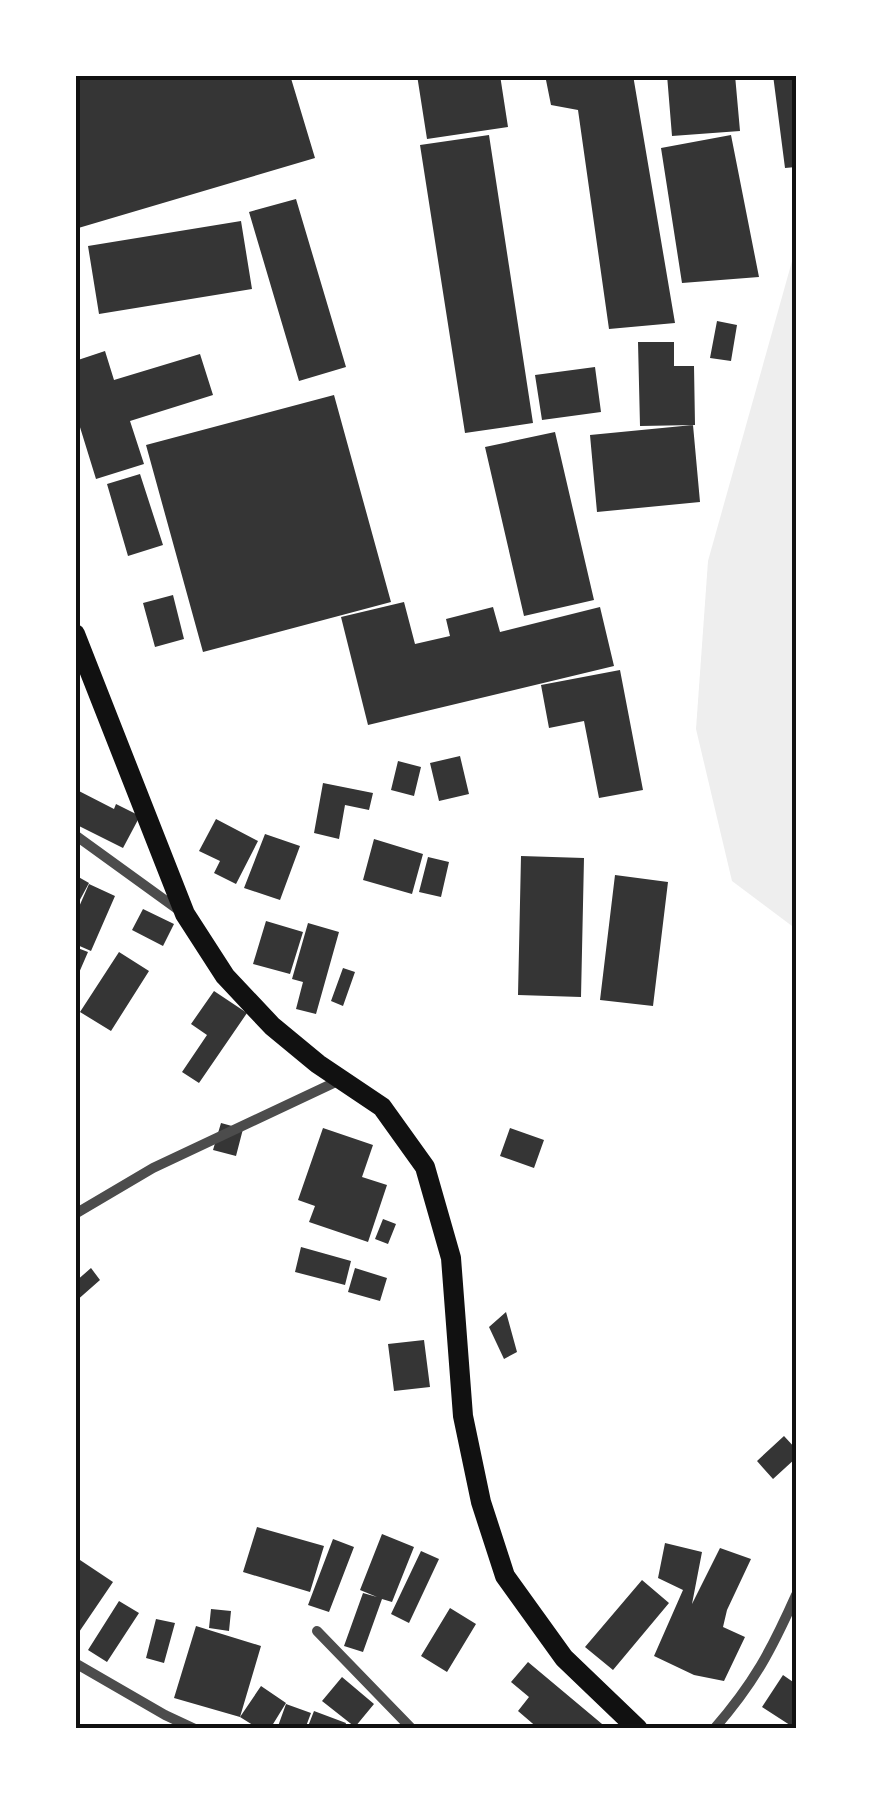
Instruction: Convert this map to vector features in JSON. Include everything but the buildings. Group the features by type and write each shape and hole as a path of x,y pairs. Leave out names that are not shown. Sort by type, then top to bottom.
{"main road":[{"path":"75,634 185,914 225,976 272,1026 382,1107 425,1167 451,1258 463,1416 481,1502 505,1576 564,1658 638,1729"}],"street":[{"path":"75,836 185,914"},
{"path":"75,1214 153,1168 341,1080"},
{"path":"714,1729 749,1688 796,1596"},
{"path":"317,1632 412,1729"},
{"path":"75,1663 195,1729"}],"shaded area":[{"path":"796,247 796,929 732,881 696,729 708,561"}]}
